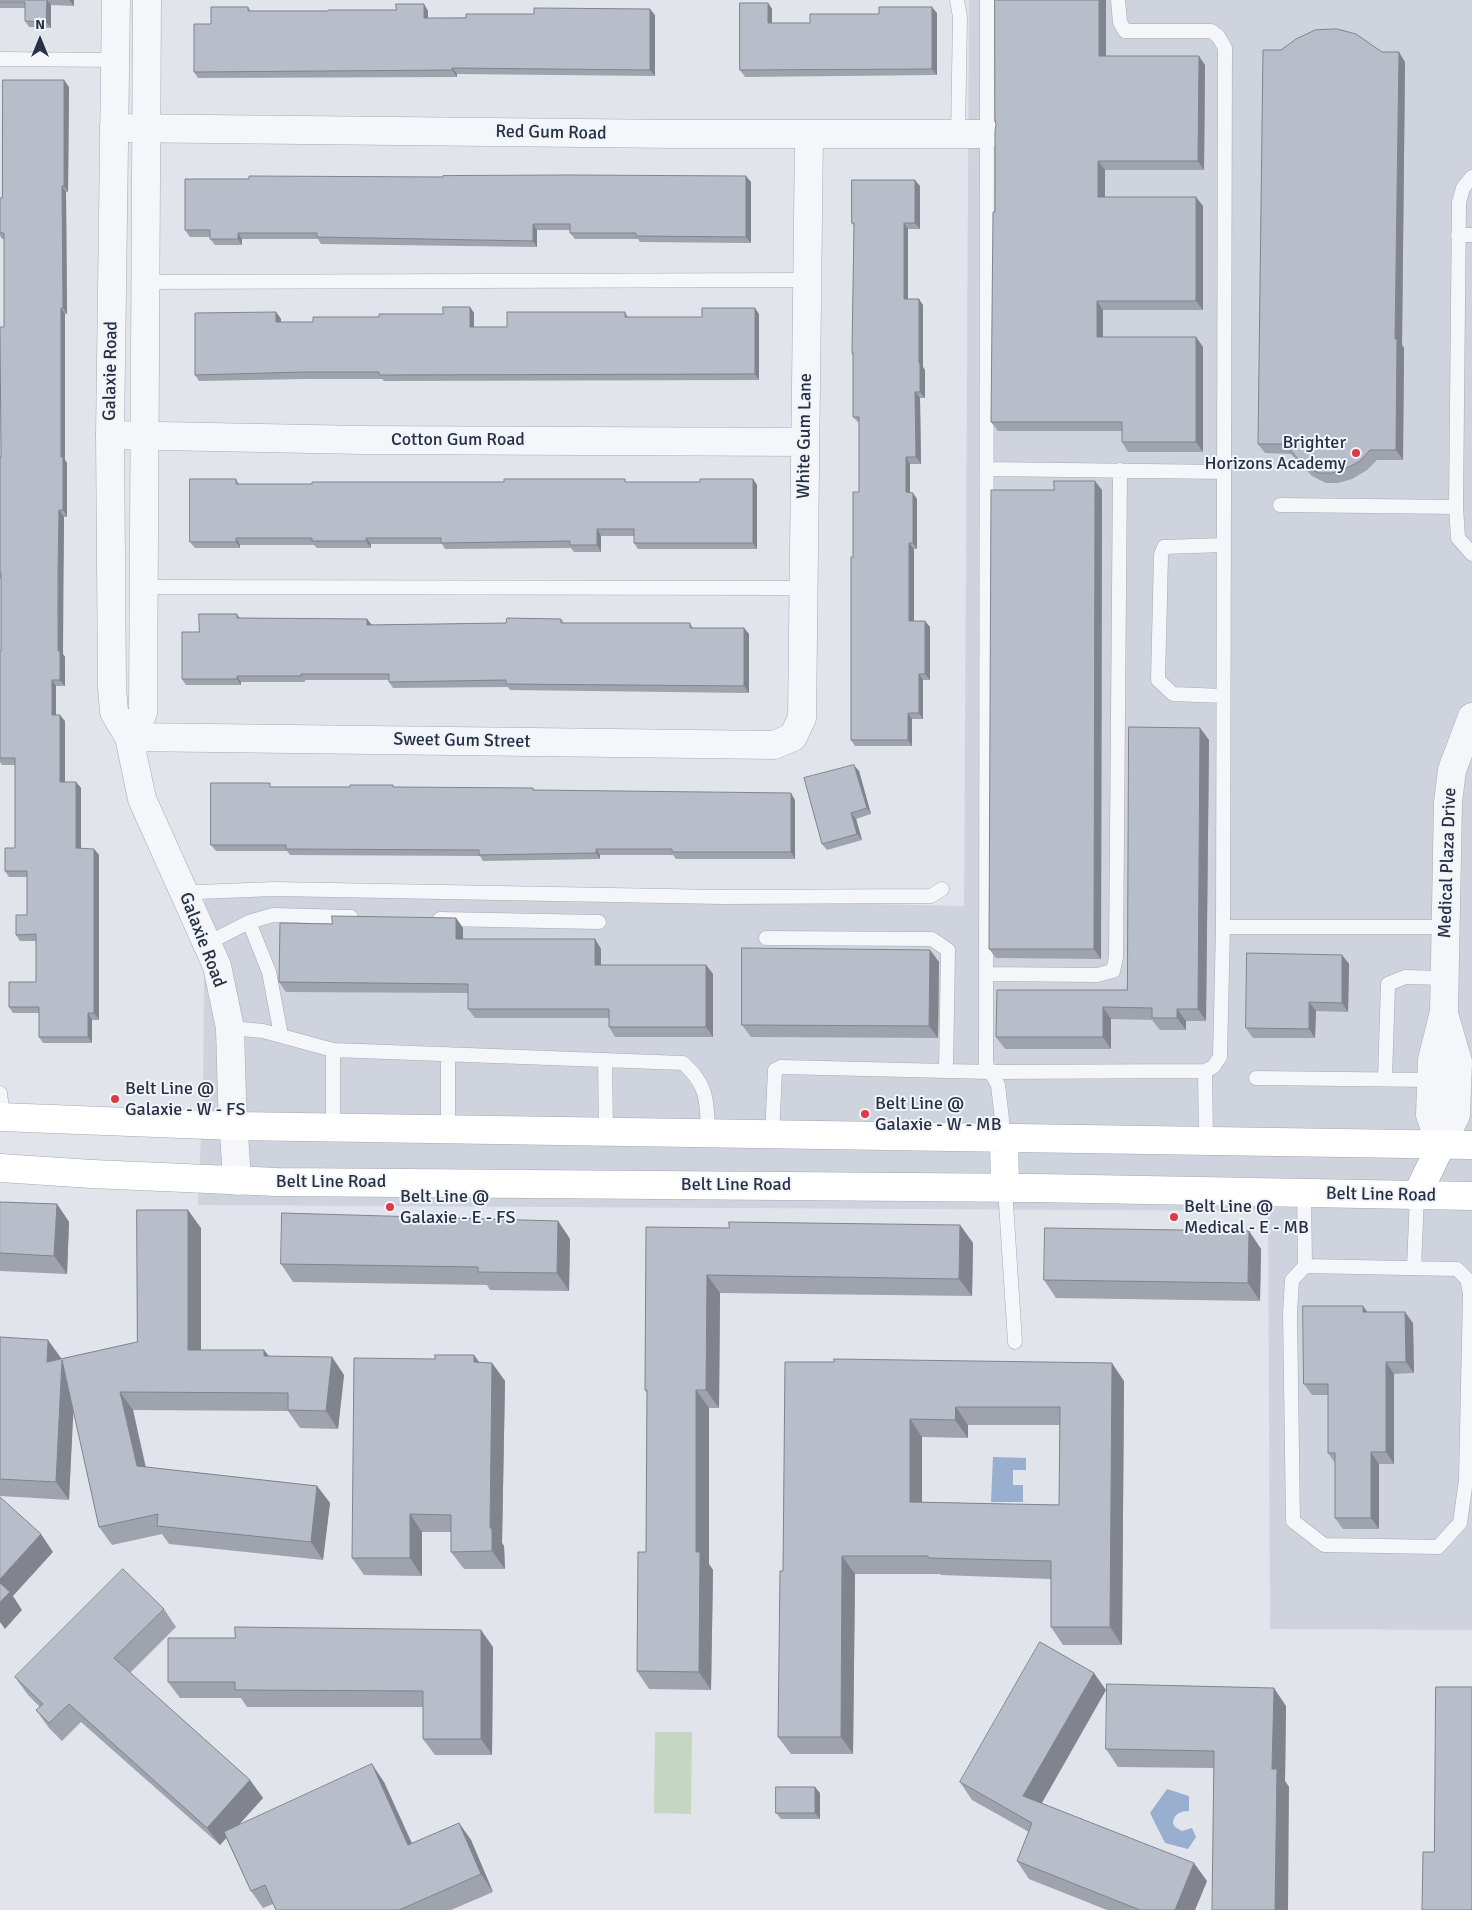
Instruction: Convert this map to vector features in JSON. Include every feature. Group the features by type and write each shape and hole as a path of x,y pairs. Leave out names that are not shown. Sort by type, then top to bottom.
{"main road":[{"path":"1,1109 234,1126 772,1136 1004,1137 1472,1145"},
{"path":"1004,1137 1005,1188"},
{"path":"1417,1195 1442,1145"},
{"name":"Belt Line Road","path":"0,1168 237,1181 1005,1188 1472,1196"}],"street":[{"name":"Galaxie Road","path":"116,0 110,435 112,687 114,712 130,737 142,799 217,966 230,1028 237,1181"},
{"name":"Galaxie Road","path":"130,737 143,714 147,0"},
{"name":"Red Gum Road","path":"114,128 987,134"},
{"name":"White Gum Lane","path":"793,737 802,718 809,134"},
{"name":"Cotton Gum Road","path":"110,435 372,440 805,442"},
{"name":"Medical Plaza Drive","path":"1442,1145 1430,1115 1432,1060 1444,1012 1448,802 1452,770 1472,718"},
{"name":"Sweet Gum Street","path":"130,737 774,745 793,737"},
{"name":"Medical Plaza Drive","path":"1442,1145 1456,1115 1458,1062 1444,1012"}],"lane":[{"path":"956,0 960,17 958,134"},
{"path":"987,0 986,1064 998,1085 1004,1137"},
{"path":"772,1136 775,1070 781,1067 990,1072 1204,1071 1214,1067 1220,1057 1223,927 1225,48 1218,36 1211,31 1125,31 1120,22 1118,0"},
{"path":"0,59 115,60"},
{"path":"1472,177 1463,188 1459,202 1465,235 1457,430 1456,507 1458,538 1472,554"},
{"path":"144,282 807,280"},
{"path":"1457,430 1472,431"},
{"path":"987,469 1224,472"},
{"path":"986,974 1097,975 1113,971 1116,956 1120,470"},
{"path":"1280,505 1456,507"},
{"path":"1223,696 1173,694 1158,680 1161,555 1164,547 1224,545"},
{"path":"144,587 804,588"},
{"path":"187,897 197,892 275,889 722,897 931,896 942,889"},
{"path":"208,943 249,922 273,915 362,917"},
{"path":"422,918 599,922"},
{"path":"249,922 269,972 281,1035"},
{"path":"1223,927 1445,927"},
{"path":"766,938 932,939 948,950 946,1071"},
{"path":"1385,1079 1388,984 1405,977 1444,978"},
{"path":"230,1028 281,1035 332,1050 683,1063 696,1074 706,1098 708,1135"},
{"path":"332,1050 333,1128"},
{"path":"448,1054 448,1130"},
{"path":"605,1060 606,1133"},
{"path":"1204,1071 1206,1141"},
{"path":"1256,1078 1431,1080"},
{"path":"1005,1188 1015,1342"},
{"path":"1304,1193 1305,1266 1292,1280 1291,1305 1293,1521 1324,1545 1438,1547 1460,1523 1466,1480 1470,1293 1467,1278 1457,1269 1305,1266"},
{"path":"1414,1268 1417,1195"}],"shaded area":[{"path":"969,0 1472,0 1472,1630 1270,1629 1268,1211 198,1205 203,1092 205,890 964,906"}],"green space":[{"path":"655,1732 692,1732 691,1814 654,1813"}],"water":[{"path":"993,1457 1026,1458 1026,1470 1013,1470 1013,1485 1023,1485 1023,1502 991,1502"},
{"path":"1167,1789 1189,1796 1189,1811 1178,1814 1173,1823 1175,1827 1182,1831 1192,1828 1196,1837 1188,1849 1165,1843 1150,1813"}],"building":[{"path":"0,0 47,0 46,22 25,21 25,2 0,2"},
{"path":"995,0 1099,0 1099,56 1199,56 1198,161 1098,161 1098,197 1196,197 1196,301 1097,301 1097,337 1196,337 1196,442 1122,442 1122,422 991,422 993,212 995,212 996,125"},
{"path":"740,3 768,3 768,23 810,23 810,14 879,14 879,7 932,7 932,69 740,70"},
{"path":"396,4 424,4 424,18 466,18 466,14 534,14 534,8 650,9 650,70 452,68 452,70 194,72 194,24 211,24 211,7 248,7 248,11 396,10"},
{"path":"1337,29 1356,34 1382,52 1399,52 1395,339 1397,339 1396,450 1370,450 1360,461 1345,469 1332,473 1319,473 1305,467 1285,444 1258,444 1263,50 1281,50 1296,39 1315,30"},
{"path":"3,80 64,80 64,186 62,186 63,308 61,308 63,510 59,510 58,573 60,680 52,680 52,715 60,715 60,782 76,782 76,848 94,849 94,1013 88,1013 88,1037 39,1037 39,1007 9,1007 9,982 36,982 36,934 16,935 16,915 27,915 27,871 5,871 5,848 15,848 15,758 0,758 0,327 4,327 4,233 0,233 0,198 2,198"},
{"path":"570,175 746,176 746,237 570,233 570,224 533,224 533,241 317,237 317,233 238,233 238,239 210,239 210,230 185,230 185,179 249,179 249,176 443,177"},
{"path":"852,180 915,180 915,223 904,223 904,299 919,299 920,392 915,392 916,457 906,457 906,492 913,493 913,543 909,543 909,621 925,621 925,674 919,674 919,713 908,713 908,740 851,740 853,492 859,492 859,417 853,417 854,223 852,223"},
{"path":"443,307 470,307 470,327 507,327 507,312 625,312 625,317 702,317 702,308 755,308 755,374 379,375 379,372 303,372 195,375 195,313 276,312 276,322 313,322 313,317 379,317 379,314 443,314"},
{"path":"190,479 236,479 236,484 312,484 312,482 504,482 504,479 625,479 625,482 700,482 700,479 753,479 753,543 634,543 634,529 597,529 597,545 570,545 570,541 441,543 441,538 366,538 366,541 312,541 312,538 236,538 236,542 190,542"},
{"path":"1054,481 1095,481 1094,949 989,949 991,490 1054,490"},
{"path":"199,614 237,614 237,618 367,619 367,625 506,623 507,618 561,619 561,623 690,623 690,628 744,628 744,686 506,684 506,680 389,682 389,674 301,674 301,676 237,676 237,679 182,679 182,632 199,632"},
{"path":"1129,727 1200,728 1198,1009 1177,1009 1177,1018 1152,1018 1152,1008 1103,1007 1103,1037 996,1037 997,990 1127,990"},
{"path":"854,765 867,808 851,813 857,834 822,844 804,778"},
{"path":"211,783 270,783 270,787 393,785 393,787 533,788 533,790 791,793 791,852 672,852 672,849 596,849 596,853 479,855 479,850 286,849 286,845 211,845"},
{"path":"332,916 456,918 456,939 595,939 595,965 706,965 706,1027 609,1027 609,1009 468,1009 468,984 279,982 280,923 332,924"},
{"path":"742,948 930,950 929,1026 742,1025"},
{"path":"1247,953 1342,955 1342,1003 1309,1002 1309,1029 1246,1028"},
{"path":"0,1202 57,1204 54,1256 0,1253"},
{"path":"137,1210 188,1210 188,1350 264,1350 264,1356 332,1357 326,1411 288,1410 288,1393 120,1392 137,1466 317,1486 311,1542 157,1526 158,1514 99,1527 62,1360 56,1482 0,1479 0,1337 48,1340 47,1362 137,1342"},
{"path":"282,1213 558,1221 557,1273 478,1272 478,1267 281,1264"},
{"path":"729,1222 960,1225 959,1279 707,1275 706,1390 696,1390 696,1552 700,1552 699,1672 637,1671 638,1552 646,1552 646,1227 729,1228"},
{"path":"1045,1228 1249,1231 1248,1283 1044,1280"},
{"path":"1303,1306 1363,1306 1363,1312 1405,1312 1406,1362 1386,1362 1386,1452 1371,1452 1371,1518 1335,1518 1335,1453 1328,1453 1328,1384 1304,1384"},
{"path":"435,1355 474,1355 474,1362 492,1363 490,1528 492,1528 492,1551 451,1552 451,1515 410,1514 410,1558 352,1558 354,1358 435,1359"},
{"path":"834,1359 1112,1363 1110,1627 1051,1627 1051,1561 928,1558 928,1556 842,1556 841,1737 778,1737 780,1571 783,1571 785,1362 834,1362","holes":["956,1407 1060,1407 1059,1505 910,1502 910,1419 955,1420"]},
{"path":"0,1497 41,1534 0,1579"},
{"path":"123,1569 164,1609 114,1658 250,1780 207,1828 69,1704 49,1723 36,1710 43,1704 15,1677"},
{"path":"0,1583 10,1592 0,1602"},
{"path":"235,1627 481,1630 481,1739 423,1739 423,1691 235,1690 235,1682 168,1682 168,1638 235,1638"},
{"path":"1040,1642 1094,1673 1023,1796 1194,1863 1175,1910 1140,1910 1017,1861 1032,1823 960,1782"},
{"path":"1107,1684 1274,1688 1272,1769 1277,1769 1275,1910 1212,1910 1214,1751 1106,1749"},
{"path":"1436,1687 1472,1687 1472,1910 1422,1910 1423,1852 1434,1852"},
{"path":"372,1764 408,1845 459,1823 481,1874 399,1910 276,1910 265,1885 251,1891 224,1832"},
{"path":"776,1787 815,1787 815,1813 776,1813"}],"place":[{"name":"Brighter Horizons Academy","path":"1356,453"},
{"name":"Belt Line @ Galaxie - W - FS","path":"115,1099"},
{"name":"Belt Line @ Galaxie - W - MB","path":"865,1114"},
{"name":"Belt Line @ Galaxie - E - FS","path":"390,1207"},
{"name":"Belt Line @ Medical - E - MB","path":"1174,1217"}]}
